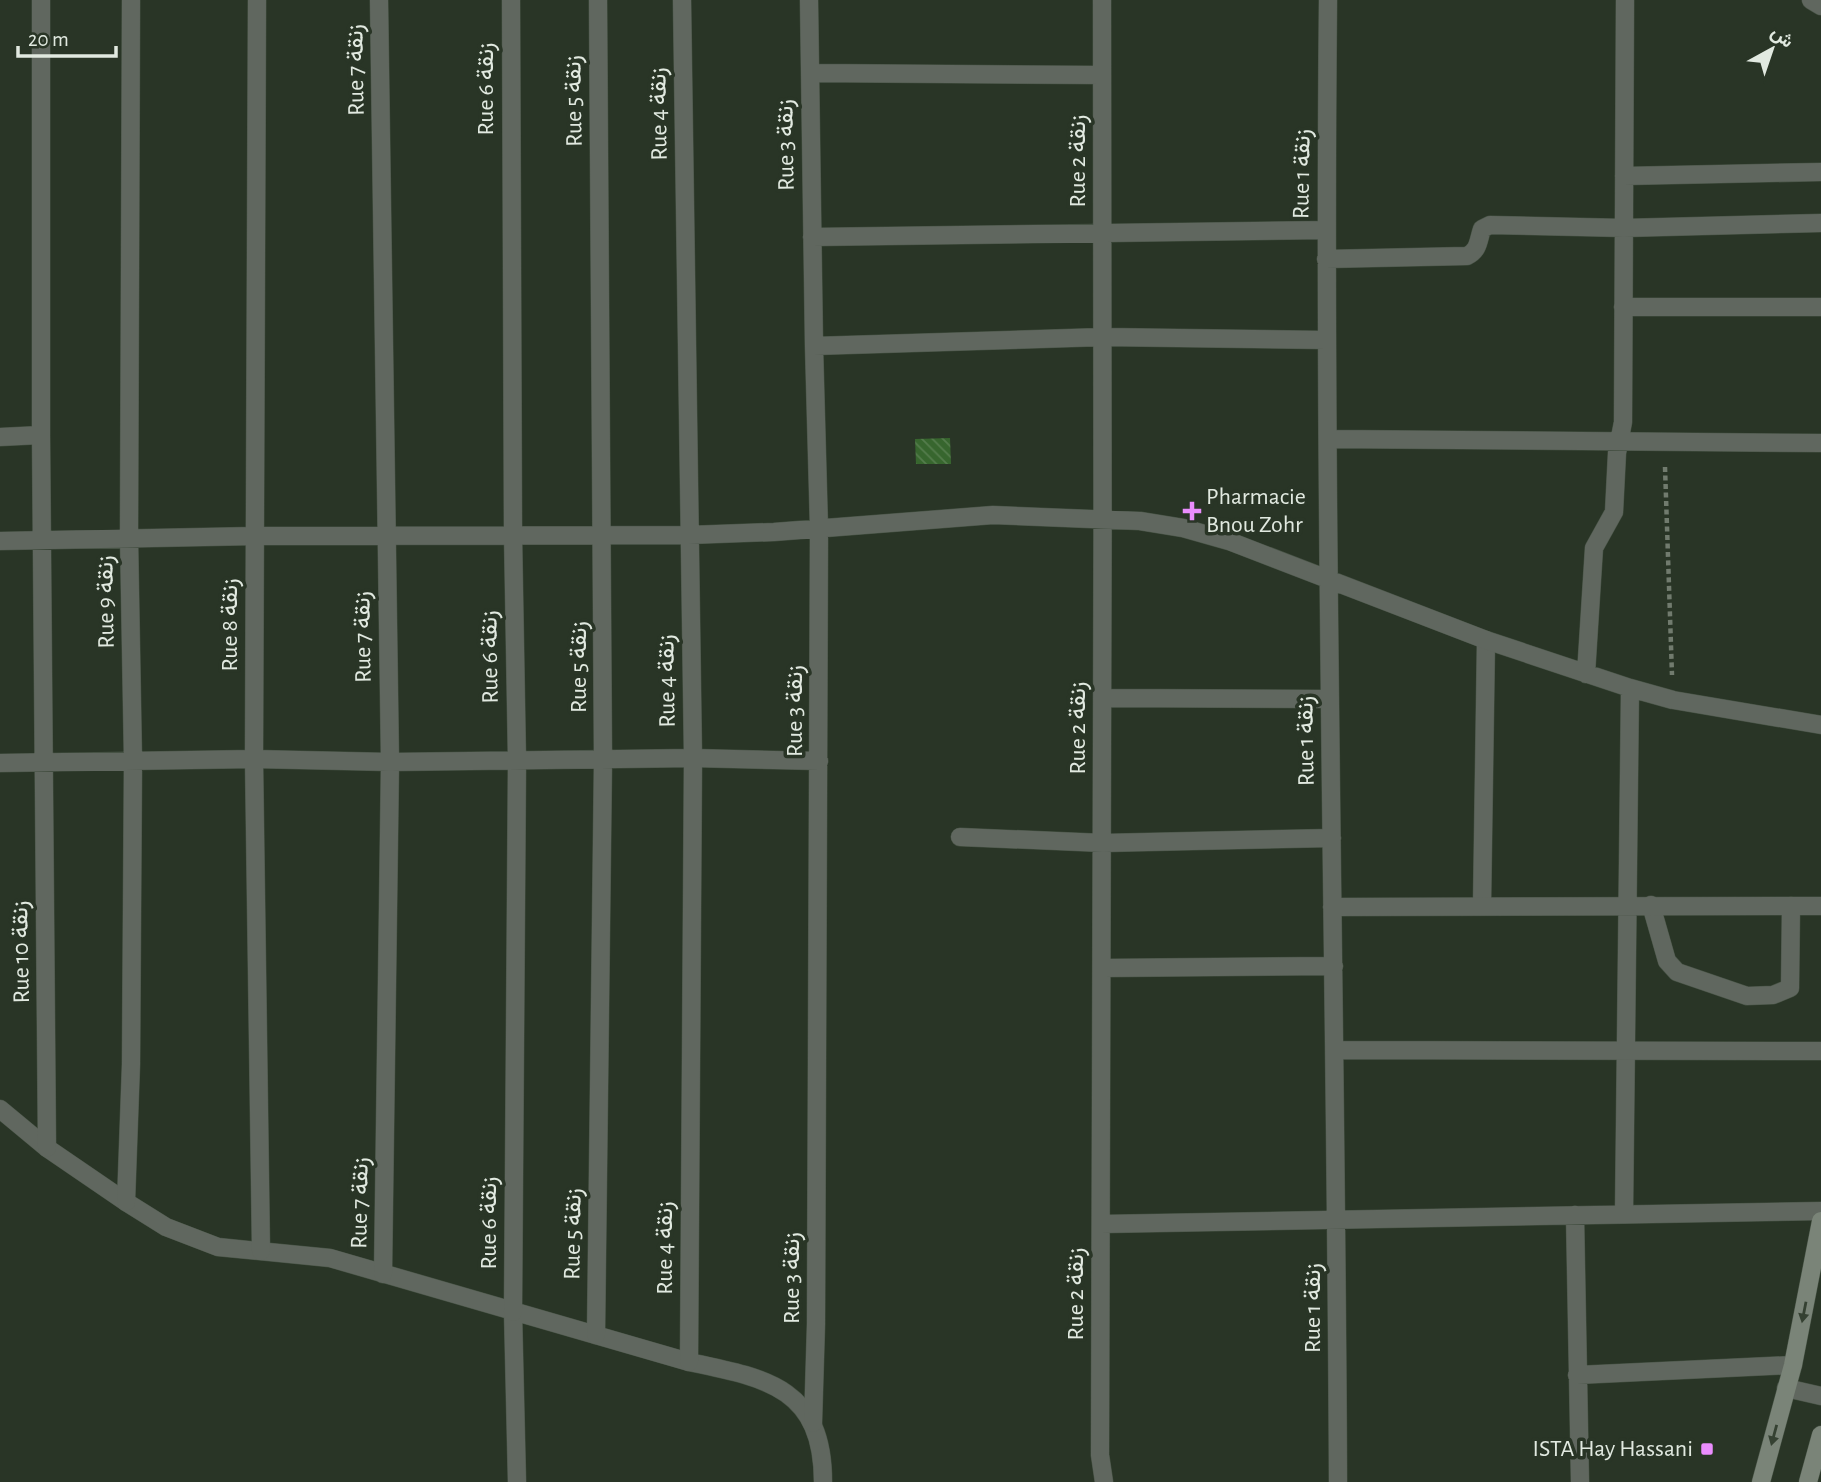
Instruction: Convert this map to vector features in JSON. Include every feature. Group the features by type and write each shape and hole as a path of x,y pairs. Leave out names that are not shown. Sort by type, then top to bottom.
{"main road":[{"path":"1761,1482 1793,1365 1821,1221"},
{"path":"1808,1482 1821,1435"}],"street":[{"name":"Rue 10 زنقة","path":"41,0 41,435 47,1148"},
{"name":"Rue 9 زنقة","path":"126,1202 131,1064 133,761 129,537 131,0"},
{"name":"Rue 8 زنقة","path":"257,0 254,759 261,1251"},
{"name":"Rue 7 زنقة","path":"379,0 390,762 383,1274"},
{"name":"Rue 6 زنقة","path":"511,0 513,534 517,761 513,1312 517,1482"},
{"name":"Rue 5 زنقة","path":"596,1335 603,760 598,0"},
{"name":"Rue 4 زنقة","path":"682,0 693,758 688,1362"},
{"name":"Rue 3 زنقة","path":"809,0 819,528 816,1324 813,1423"},
{"name":"Rue 2 زنقة","path":"1102,0 1103,968 1100,1455 1104,1482"},
{"name":"Rue 1 زنقة","path":"1328,0 1326,340 1338,1482"},
{"path":"1586,674 1594,548 1614,512 1623,422 1625,0"},
{"path":"1811,0 1821,6"},
{"path":"810,73 1102,75"},
{"path":"1624,176 1821,172"},
{"path":"1326,259 1467,256 1474,253 1478,247 1482,229 1490,225 1624,228 1821,223"},
{"path":"812,237 1326,230"},
{"path":"1623,307 1821,307"},
{"path":"814,346 1103,337 1326,340"},
{"path":"0,437 41,435"},
{"path":"1328,439 1821,443"},
{"path":"0,541 129,537 689,535 993,515 1140,520 1229,541 1486,640 1630,688 1673,700 1821,725"},
{"path":"1482,906 1486,640"},
{"path":"1624,1214 1630,688"},
{"path":"1102,698 1330,699"},
{"path":"0,763 254,759 390,762 693,758 819,761"},
{"path":"960,837 1103,843 1332,838"},
{"path":"1651,905 1667,961 1677,972 1747,996 1773,995 1790,988 1791,906"},
{"path":"1332,907 1821,906"},
{"path":"1103,968 1334,966"},
{"path":"1335,1050 1821,1051"},
{"path":"0,1109 47,1148 126,1202 166,1227 218,1247 330,1258 688,1362 740,1373 779,1389 800,1403 813,1423 823,1455 823,1482"},
{"path":"1101,1224 1821,1211"},
{"path":"1575,1215 1580,1482"},
{"path":"1577,1375 1793,1365"},
{"path":"1786,1388 1821,1396"}],"path":[{"path":"1664,442 1673,700"}],"building":[{"path":"950,438 951,464 916,464 915,439"}],"place":[{"name":"Pharmacie Bnou Zohr","path":"1192,511"},
{"name":"ISTA Hay Hassani","path":"1707,1449"}]}
